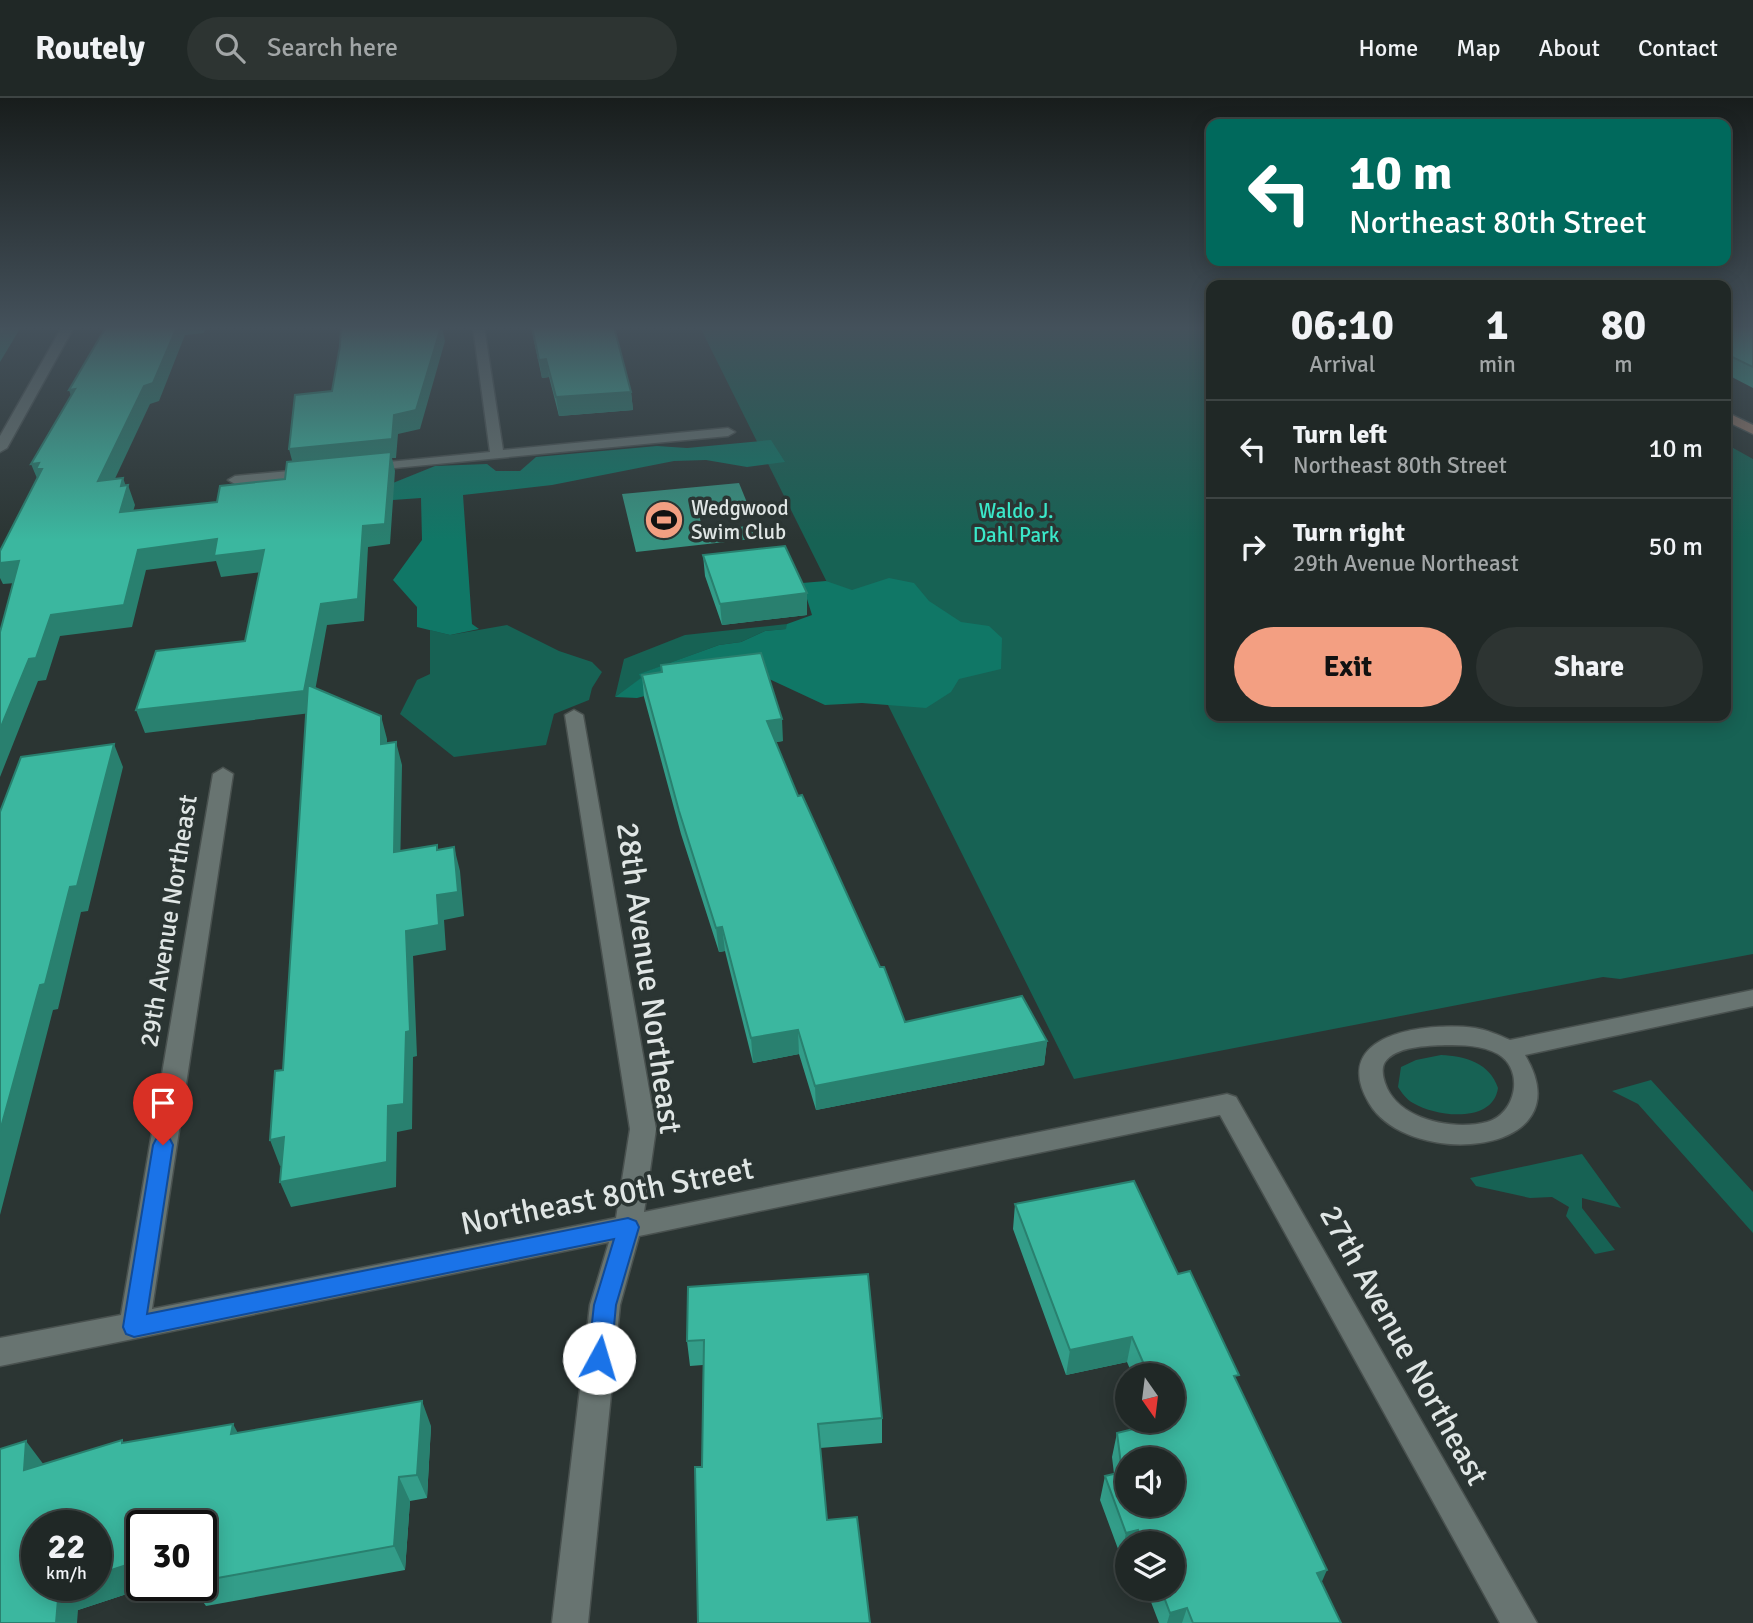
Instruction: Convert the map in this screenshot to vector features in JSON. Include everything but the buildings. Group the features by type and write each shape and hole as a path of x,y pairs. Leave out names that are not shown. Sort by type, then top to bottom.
{"main road":[{"path":"1731,419 1753,430"}],"street":[{"path":"0,448 28,398"},
{"path":"489,398 497,455"},
{"path":"359,468 728,432"},
{"path":"235,480 332,471"},
{"name":"28th Avenue Northeast","path":"570,1623 605,1305 628,1227 642,1129 574,715"},
{"name":"29th Avenue Northeast","path":"134,1327 223,774"},
{"path":"1509,1049 1521,1068 1527,1091 1523,1108 1511,1122 1465,1137 1439,1135 1394,1115 1379,1098 1369,1075 1375,1055 1401,1042 1419,1038 1475,1037 1509,1049 1753,998"},
{"name":"Northeast 80th Street","path":"0,1352 1227,1104"},
{"name":"27th Avenue Northeast","path":"1227,1104 1518,1623"}],"green space":[{"name":"Waldo J. Dahl Park","path":"735,398 1206,398 1206,721 1731,721 1731,447 1753,459 1753,954 1620,979 1603,977 1074,1079"},
{"path":"787,624 787,629 765,631 741,642 719,645 640,674 642,678 615,697 624,659 685,635"},
{"path":"507,625 559,651 592,662 602,672 592,688 589,700 554,714 546,745 454,757 400,714 417,680 430,674 430,630 450,635"},
{"path":"1441,1055 1476,1062 1489,1072 1498,1088 1494,1100 1486,1108 1475,1112 1449,1114 1423,1108 1408,1100 1398,1087 1401,1067 1416,1060"},
{"path":"1651,1080 1753,1192 1753,1233 1638,1104 1612,1091"},
{"path":"1582,1154 1621,1208 1582,1198 1582,1208 1615,1250 1595,1254 1566,1216 1569,1207 1552,1197 1530,1198 1476,1186 1470,1178"}],"shaded area":[{"path":"771,440 785,462 747,467 706,460 674,461 552,485 463,495 472,624 479,629 450,635 417,627 417,607 393,580 422,540 421,498 393,500 383,487 435,466 487,464 496,471 520,471 536,457 657,446 687,448"},
{"name":"Wedgwood Swim Club","path":"739,483 750,510 699,515 703,531 756,525 761,538 636,552 622,494"},
{"path":"889,578 914,583 929,601 961,622 989,626 1002,638 1001,669 959,679 951,692 926,708 862,703 825,705 767,678 660,692 637,698 615,697 641,678 639,674 719,645 741,642 765,631 786,629 787,624 812,615 802,583 826,581 852,590"}],"place":[{"name":"Wedgwood Swim Club","path":"664,520"}],"route":[{"path":"163,1145 134,1327 628,1227 605,1305 599,1358"}]}
